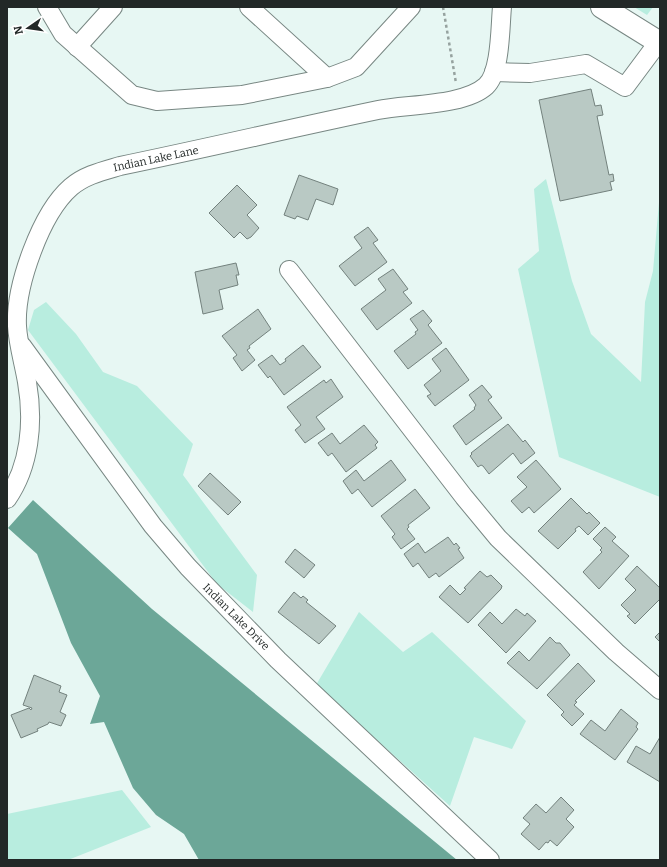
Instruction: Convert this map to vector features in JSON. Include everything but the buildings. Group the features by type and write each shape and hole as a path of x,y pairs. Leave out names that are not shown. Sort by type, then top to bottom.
{"main road":[{"path":"602,7 660,41"}],"street":[{"path":"47,7 63,34 132,95 157,101 242,95 327,78 356,67 411,7"},
{"path":"78,47 113,7"},
{"path":"249,7 327,78"},
{"name":"Indian Lake Lane","path":"7,499 16,486 22,468 29,430 30,412 17,321 21,290 36,243 51,211 60,198 70,188 85,177 120,166 379,110 459,99 472,95 485,87 494,72 502,7"},
{"path":"494,72 530,73 586,64 626,87 660,41"},
{"path":"289,270 464,497 498,538 616,652 660,690"},
{"name":"Indian Lake Drive","path":"20,342 153,526 188,567 278,660 490,860"}],"path":[{"path":"443,7 459,99"}],"shaded area":[{"path":"634,7 653,7 647,15"},
{"path":"546,179 572,281 591,334 641,382 645,302 653,271 660,191 660,497 559,457 518,269 539,251 534,189"},
{"path":"46,302 76,334 103,372 137,386 193,444 183,475 257,575 253,612 217,584 28,330 34,310"},
{"path":"33,500 152,609 457,860 199,860 184,834 156,815 133,788 104,722 90,724 100,696 71,643 37,554 8,528"},
{"path":"359,612 403,652 432,632 526,721 512,749 474,737 450,806 316,685"},
{"path":"122,790 151,827 68,860 7,860 7,814"}]}
